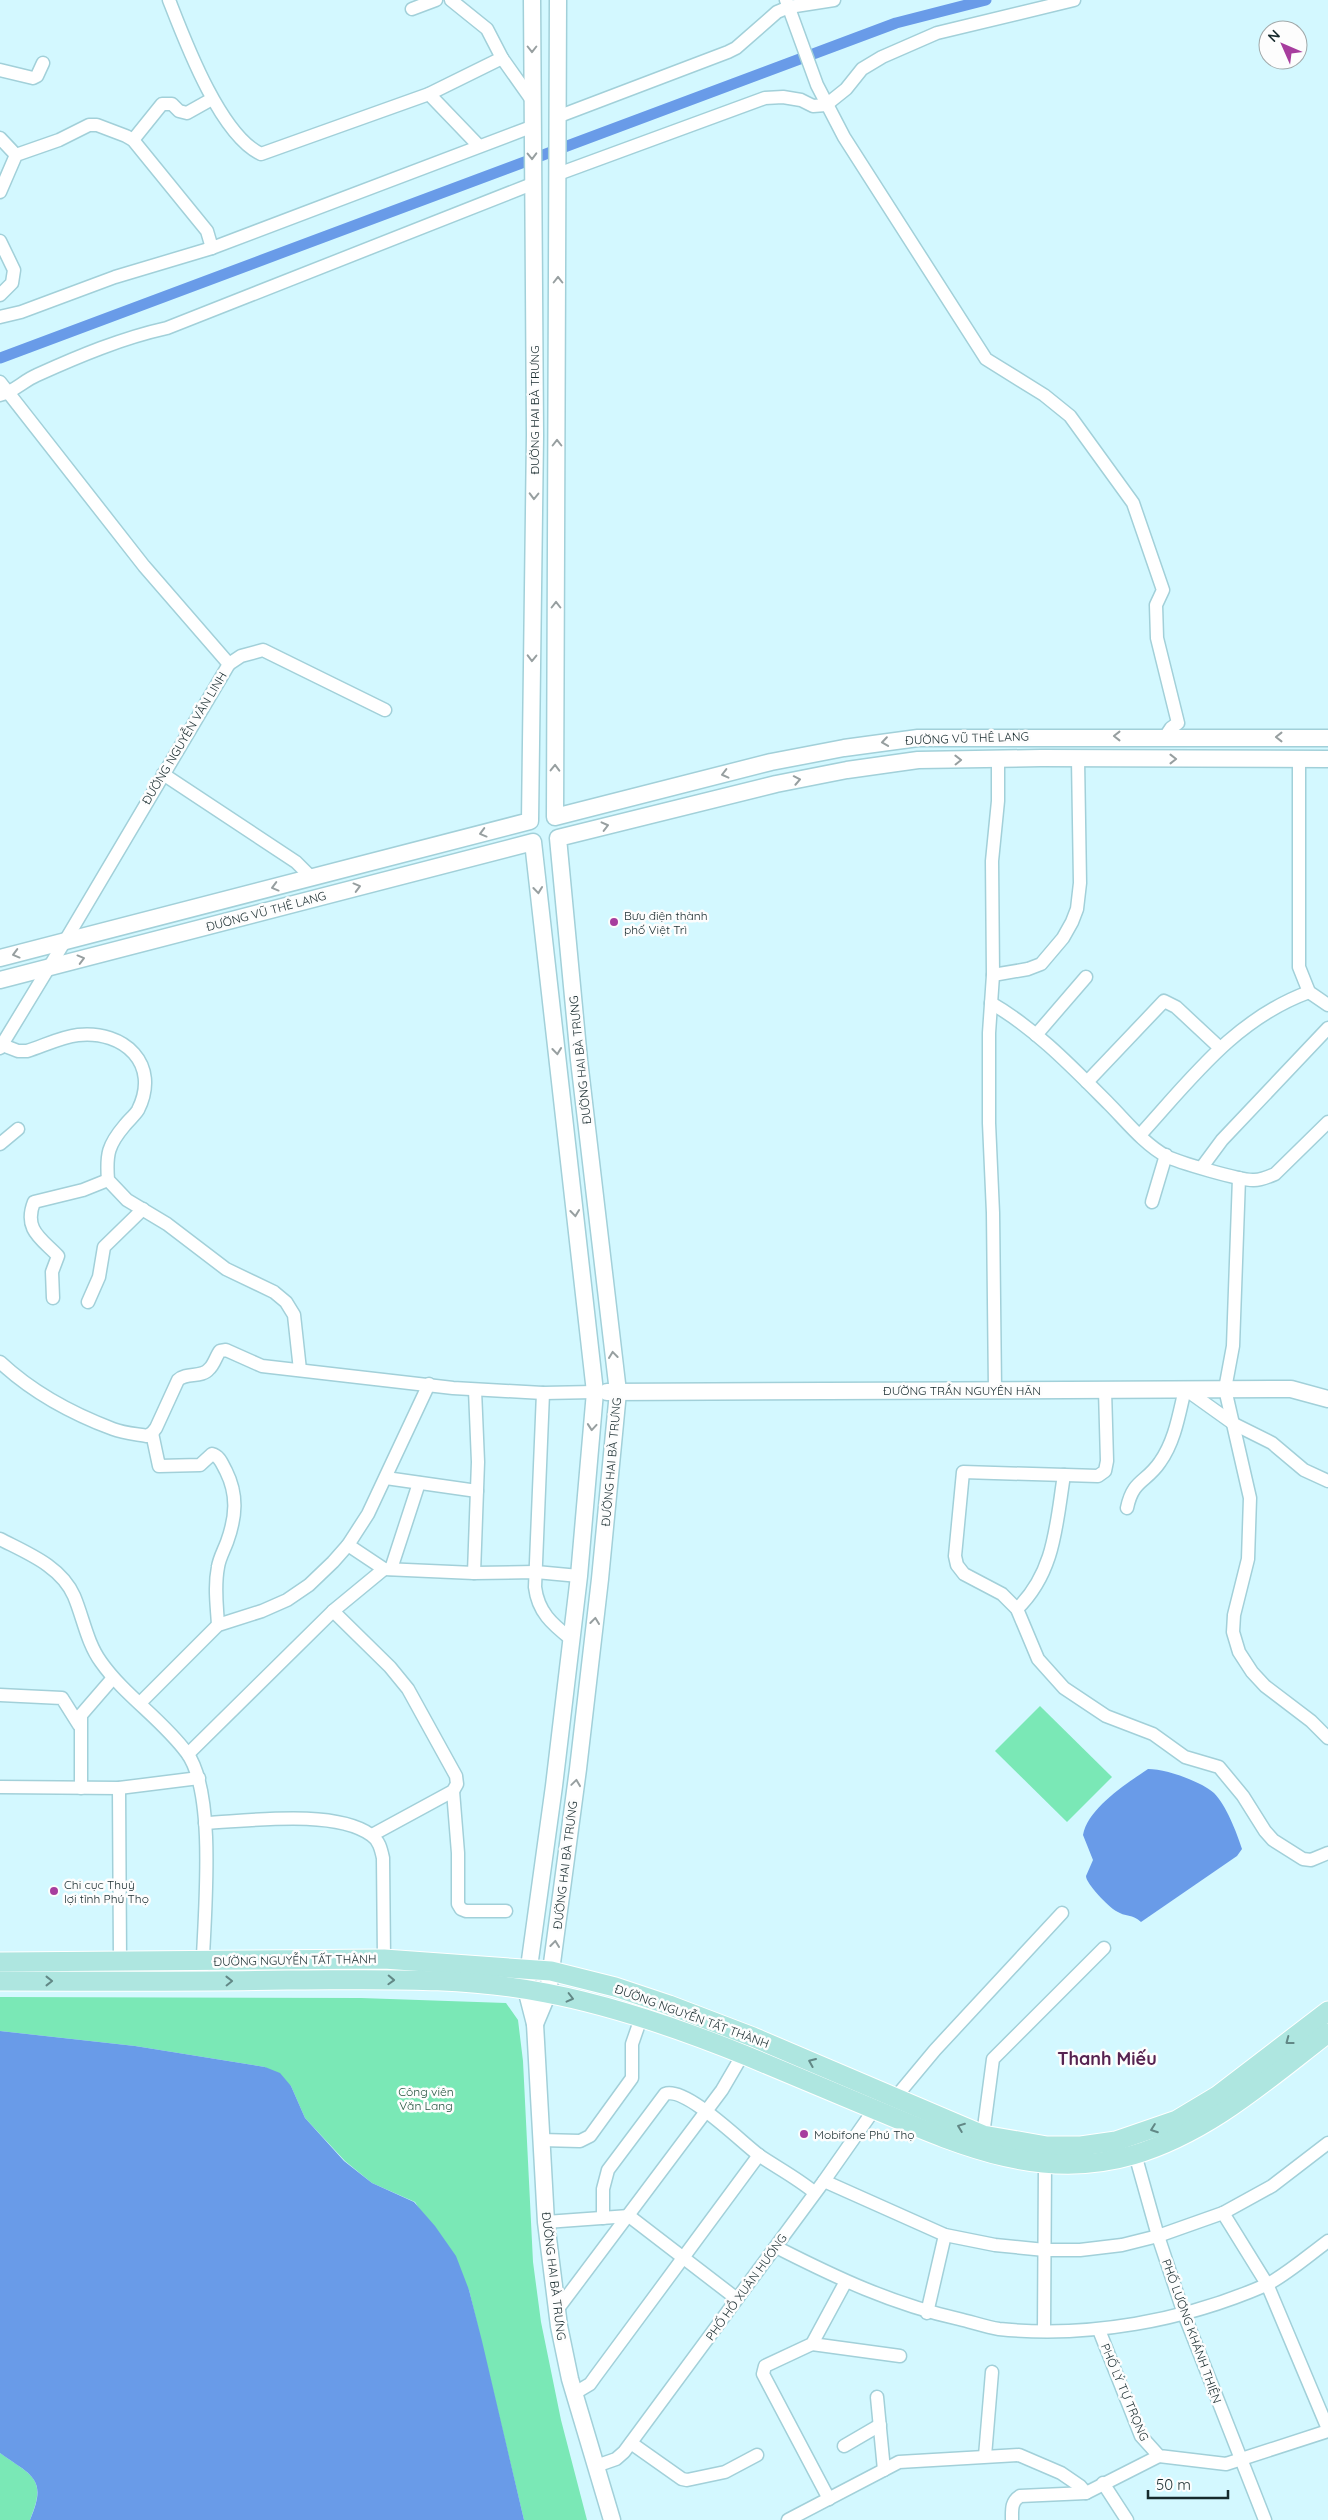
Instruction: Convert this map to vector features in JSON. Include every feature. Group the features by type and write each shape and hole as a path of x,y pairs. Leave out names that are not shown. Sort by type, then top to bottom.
{"main road":[{"name":"ĐƯỜNG NGUYỄN TẤT THÀNH","path":"0,1962 384,1959 551,1971 616,1987 753,2037 884,2100 978,2151 1046,2163 1098,2162 1133,2146 1196,2109 1328,2011"},
{"name":"ĐƯỜNG NGUYỄN TẤT THÀNH","path":"0,1981 385,1979 526,1989 548,1993 641,2018 982,2135 1047,2146 1098,2144 1133,2146 1184,2136 1205,2124 1328,2033"}],"street":[{"path":"169,0 212,98 241,138 261,154 429,94 502,58"},
{"path":"412,9 436,0"},
{"path":"451,0 482,23 502,58 531,98 557,100"},
{"name":"ĐƯỜNG HAI BÀ TRƯNG","path":"530,821 535,435 531,127 532,0"},
{"name":"ĐƯỜNG HAI BÀ TRƯNG","path":"555,817 558,0"},
{"path":"557,118 728,52 736,48 788,4 834,0"},
{"path":"558,174 765,98 783,97 800,100 813,106 826,105 846,88 862,69 882,57 927,37 969,24 1074,0"},
{"path":"788,4 826,105 844,137 986,359 1044,395 1070,416 1133,502 1163,590 1156,605 1157,638 1178,723 1171,728 1165,737"},
{"path":"0,70 33,78 37,76 43,63"},
{"path":"429,94 478,146"},
{"path":"133,140 162,104 172,104 179,111 187,113 212,98"},
{"path":"0,192 16,155 59,140 89,125 97,124 133,140 208,232 212,248"},
{"path":"0,317 21,312 114,277 212,248 531,127"},
{"path":"0,138 16,155"},
{"path":"3,389 130,336 167,328 532,184"},
{"path":"532,207 558,205"},
{"path":"0,242 14,270 12,283 0,295"},
{"name":"ĐƯỜNG NGUYỄN VĂN LINH","path":"0,1046 65,942 229,664 144,566 3,389"},
{"path":"229,664 249,652 263,650 385,710"},
{"name":"ĐƯỜNG VŨ THÊ LANG","path":"555,817 771,762 909,739 1328,738"},
{"path":"909,739 912,761"},
{"path":"993,975 1028,969 1041,964 1063,938 1078,909 1080,883 1078,759"},
{"name":"ĐƯỜNG VŨ THÊ LANG","path":"558,838 776,784 847,770 912,761 1078,759 1328,760"},
{"path":"1299,759 1299,967 1309,992 1328,1005"},
{"path":"995,1390 993,1212 988,1123 993,975 992,861 998,800 998,760"},
{"path":"163,774 296,862 312,878"},
{"path":"541,813 555,817 560,826 558,838 546,845 533,842 528,832 530,821 541,813"},
{"name":"ĐƯỜNG VŨ THÊ LANG","path":"0,958 530,821"},
{"name":"ĐƯỜNG HAI BÀ TRƯNG","path":"535,2024 548,1993 551,1971 597,1607 618,1392 581,1080 558,838"},
{"name":"ĐƯỜNG HAI BÀ TRƯNG","path":"533,842 595,1392 571,1639 553,1793 526,1989 535,2024 546,2222 557,2310 575,2394 612,2519"},
{"name":"ĐƯỜNG VŨ THÊ LANG","path":"0,980 533,842"},
{"path":"1036,1035 1086,977"},
{"path":"1140,1135 1220,1048 1245,1025 1261,1015 1309,992"},
{"path":"1087,1082 1164,1001 1176,1007 1220,1048"},
{"path":"991,1003 1036,1035 1140,1135 1166,1156 1252,1181 1275,1174 1328,1122"},
{"path":"1202,1167 1222,1140 1328,1028"},
{"path":"0,1046 18,1051 27,1051 77,1035 100,1036 127,1045 142,1064 144,1089 137,1111 112,1140 107,1159 108,1180 127,1200 182,1235 226,1268 274,1292 286,1302 294,1315 300,1370"},
{"path":"0,1144 18,1128"},
{"path":"1152,1202 1166,1156"},
{"path":"1239,1178 1233,1346 1225,1389 1250,1498 1248,1559 1234,1615 1233,1632 1239,1652 1249,1668 1265,1686 1311,1721 1328,1738"},
{"path":"53,1298 52,1272 58,1256 35,1234 32,1208 34,1202 75,1193 108,1180"},
{"path":"88,1302 99,1277 104,1247 143,1209"},
{"path":"218,1626 215,1592 218,1566 235,1517 234,1495 228,1476 221,1460 212,1454 200,1464 159,1466 152,1434 178,1380 181,1377 206,1372 211,1368 220,1350 236,1353 252,1363 262,1366 475,1390 543,1393 595,1392"},
{"path":"0,1362 11,1373 56,1402 106,1426 115,1430 152,1434"},
{"path":"140,1703 218,1626 287,1600 309,1585 348,1545 368,1514 429,1384"},
{"path":"1127,1508 1134,1487 1154,1471 1165,1454 1175,1429 1185,1389 1234,1424 1272,1443 1304,1470 1328,1481"},
{"name":"ĐƯỜNG TRẦN NGUYÊN HÃN","path":"595,1392 1291,1389 1328,1399"},
{"path":"474,1573 477,1491 475,1390"},
{"path":"1105,1390 1107,1461 1105,1471 1098,1476 963,1472 955,1556 957,1565 964,1574 1002,1594 1017,1609 1038,1659 1064,1688 1106,1716 1153,1734 1186,1758 1219,1767 1243,1796 1265,1831 1273,1840 1303,1859 1311,1860 1328,1853"},
{"path":"543,1393 535,1587 540,1608 552,1624 571,1639"},
{"path":"1017,1609 1031,1595 1044,1572 1051,1552 1064,1475"},
{"path":"386,1478 477,1491"},
{"path":"188,1754 333,1610 388,1569 419,1482"},
{"path":"0,1539 43,1562 60,1576 73,1594 90,1642 99,1660 113,1678 140,1703 188,1754 200,1778 205,1823 202,1981"},
{"path":"348,1545 388,1569 474,1573 536,1572 578,1576"},
{"path":"333,1610 390,1667 408,1689 456,1776 457,1784 452,1791 372,1835"},
{"path":"81,1788 81,1714 86,1706 113,1678"},
{"path":"0,1694 62,1698 80,1725"},
{"path":"0,1787 119,1788 200,1778"},
{"path":"119,1788 120,1962"},
{"path":"452,1791 458,1853 458,1904 461,1910 466,1911 506,1911"},
{"path":"205,1823 327,1819 350,1824 372,1835 379,1844 383,1858 384,1959"},
{"name":"PHỐ HỒ XUÂN HƯƠNG","path":"596,2466 616,2459 631,2443 776,2247 814,2192 884,2100 934,2050 1062,1913"},
{"path":"982,2135 993,2059 1104,1948"},
{"path":"541,2140 580,2141 590,2136 632,2078 632,2044 641,2018"},
{"path":"557,2310 722,2090 743,2054"},
{"path":"603,2218 603,2189 608,2170 665,2094 670,2092 677,2094 705,2111 759,2155 814,2192"},
{"path":"824,2181 946,2235 995,2245 1045,2250 1080,2250 1122,2245 1158,2236 1223,2213 1272,2186 1328,2143"},
{"name":"PHỐ LƯƠNG KHÁNH THIỆN","path":"1133,2146 1158,2236 1184,2314 1265,2520"},
{"path":"575,2394 590,2384 759,2155"},
{"path":"1044,2330 1046,2163"},
{"path":"1012,2520 1014,2500 1020,2496 1086,2493 1103,2482 1159,2456 1226,2464 1328,2430 1267,2284 1223,2213"},
{"path":"546,2222 629,2216 684,2256 737,2299"},
{"path":"927,2313 946,2235"},
{"path":"776,2247 845,2283 927,2313 998,2329 1099,2330 1184,2314 1267,2284 1328,2242"},
{"path":"812,2344 845,2283"},
{"name":"PHỐ LÝ TỰ TRỌNG","path":"1099,2330 1141,2436 1159,2456"},
{"path":"829,2499 763,2374 765,2366 812,2344 900,2356"},
{"path":"985,2456 992,2372"},
{"path":"878,2397 884,2470"},
{"path":"844,2446 880,2425"},
{"path":"631,2443 687,2480 725,2472 757,2455"},
{"path":"788,2520 900,2462 1019,2455 1034,2460 1061,2474 1080,2486 1086,2493"},
{"path":"1103,2482 1127,2520"}],"green space":[{"path":"1040,1706 1112,1777 1067,1822 995,1751"},
{"name":"Công viên Văn Lang","path":"0,1997 361,1998 506,2003 518,2020 523,2061 533,2262 541,2322 561,2420 587,2520 524,2520 469,2290 415,2202 372,2183 345,2161 305,2118 291,2086 265,2067 135,2046 0,2031"},
{"path":"0,2453 21,2467 34,2479 37,2486 37,2495 30,2520 0,2520"}],"water":[{"path":"1148,1769 1182,1776 1214,1793 1227,1812 1242,1849 1237,1856 1141,1922 1113,1909 1098,1895 1087,1880 1086,1876 1093,1860 1083,1835 1086,1825 1100,1806 1119,1789"},
{"path":"0,2031 135,2046 265,2067 280,2073 291,2086 305,2118 344,2161 372,2183 414,2202 435,2226 456,2256 469,2290 524,2520 30,2520 37,2495 37,2486 34,2479 21,2467 0,2453"}],"waterway":[{"path":"0,358 896,23 986,0"}],"place":[{"name":"Bưu điện thành phố Việt Trì","path":"614,922"},
{"name":"Chi cục Thuỷ lợi tỉnh Phú Thọ","path":"54,1891"},
{"name":"Mobifone Phú Thọ","path":"804,2134"}],"district":[{"name":"Thanh Miếu","path":"1107,2058"}]}
